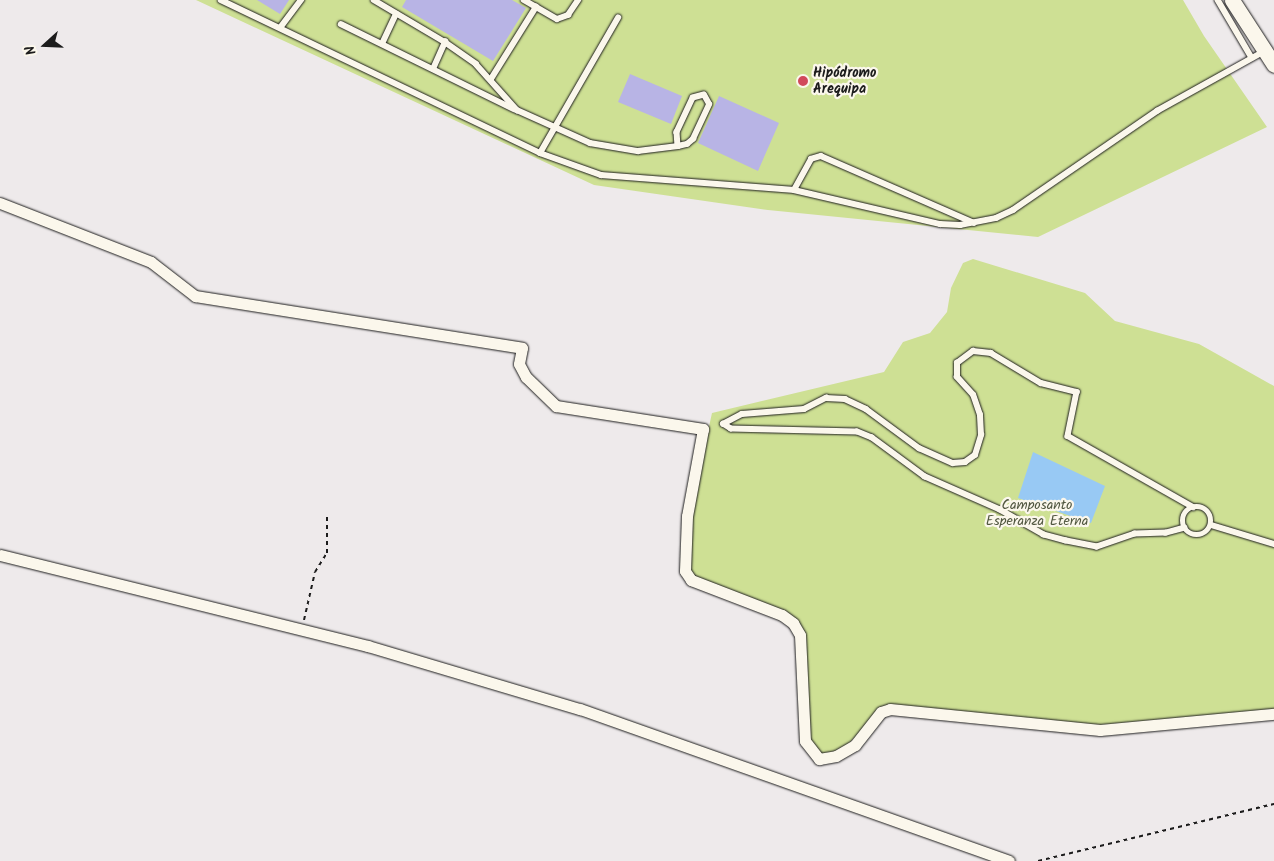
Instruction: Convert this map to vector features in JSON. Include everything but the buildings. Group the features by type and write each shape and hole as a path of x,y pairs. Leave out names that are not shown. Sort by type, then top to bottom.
{"street":[{"path":"1232,0 1259,55 1274,66"},
{"path":"0,203 151,262 195,296 522,348 519,364 526,377 556,406 703,429 687,516 685,572 691,580 782,615 793,623 800,635 805,741 820,759 836,756 855,745 881,712 890,709 1100,730 1274,714"},
{"path":"0,555 294,626 580,709 1010,861"}],"lane":[{"path":"221,0 540,153 610,177 794,190 940,224 976,224 1013,210 1157,111 1259,55 1218,0"},
{"path":"280,28 301,0"},
{"path":"374,0 445,42 491,79 517,110"},
{"path":"524,0 554,18 568,15 578,0"},
{"path":"491,79 536,7"},
{"path":"382,44 396,14"},
{"path":"540,153 618,18"},
{"path":"341,24 517,110 554,126 571,137 615,149 638,151 678,146 693,140 709,104 704,95 698,94 693,98 677,132 678,146"},
{"path":"433,69 445,42"},
{"path":"794,190 810,159 821,156 936,204 976,224"},
{"path":"973,351 991,354 1041,383 1077,392 1068,436 1193,507 1208,511 1210,525 1205,532 1196,535 1185,528 1166,533 1135,534 1097,546 1066,541 1044,535 1000,510 925,477 872,438 857,432 731,429 723,424 742,414 804,409 826,398 845,400 866,409 919,448 953,463 965,462 975,455 980,435 980,415 973,395 957,376 957,363 973,351"},
{"path":"1185,528 1184,514 1193,507"},
{"path":"1210,525 1274,544"}],"path":[{"path":"294,626 304,621 315,572 325,560 327,514"},
{"path":"1038,861 1274,804"}],"green space":[{"name":"Hipódromo Arequipa","path":"196,0 1183,0 1204,36 1267,127 1038,237 768,210 594,185"},
{"name":"Camposanto Esperanza Eterna","path":"973,259 1085,293 1115,321 1199,344 1274,386 1274,709 1100,725 887,705 849,743 836,751 823,754 813,750 807,740 803,629 693,576 689,570 693,499 712,413 884,372 903,342 930,333 947,312 951,288 963,263"}],"water":[{"path":"1033,452 1105,486 1091,523 1018,498"}],"place":[{"name":"Hipódromo Arequipa","path":"803,81"}]}
